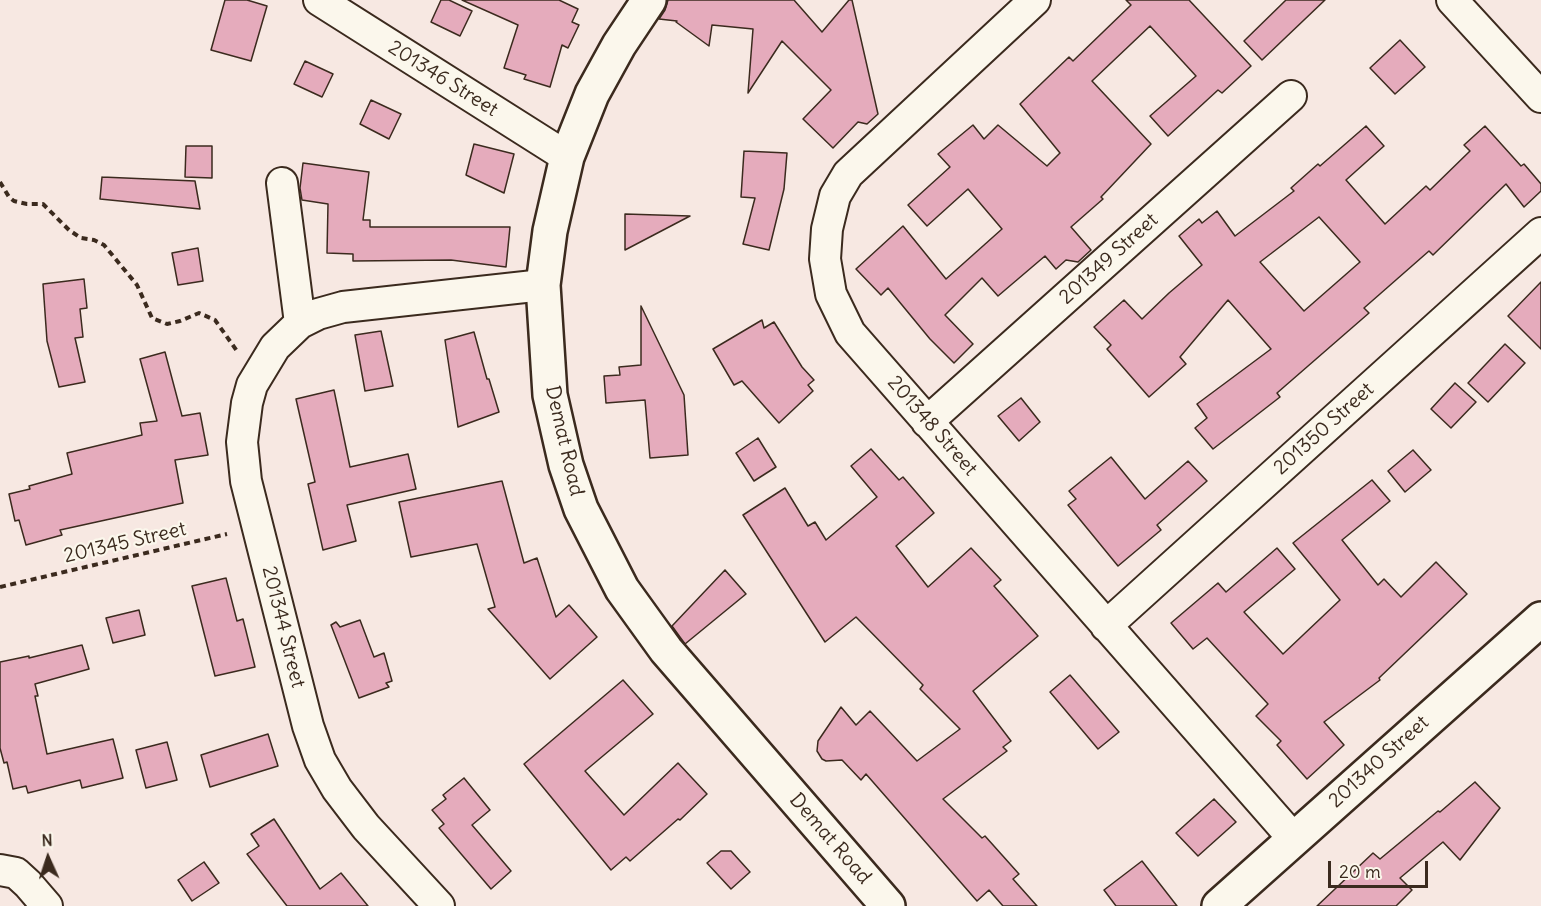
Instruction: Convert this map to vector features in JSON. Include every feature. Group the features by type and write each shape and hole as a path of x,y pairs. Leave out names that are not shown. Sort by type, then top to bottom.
{"street":[{"name":"201346 Street","path":"319,0 567,157"},
{"name":"Demat Road","path":"649,0 619,45 592,94 567,157 550,231 543,285 550,395 566,465 581,509 622,589 666,650 888,906"},
{"name":"201348 Street","path":"1035,0 848,174 835,196 827,229 825,259 831,294 850,333 1293,838"},
{"path":"1452,0 1541,97"},
{"name":"201349 Street","path":"927,422 1291,96"},
{"path":"282,183 300,323"},
{"name":"201350 Street","path":"1106,626 1541,233"},
{"name":"201344 Street","path":"439,906 366,827 337,789 320,760 308,726 246,481 242,442 247,403 252,385 275,347 300,323 318,314 343,307 543,285"},
{"name":"201340 Street","path":"1219,906 1541,619"},
{"path":"0,870 16,873 47,906"}],"path":[{"path":"0,182 14,201 43,204 69,230 81,238 94,240 104,245 137,285 152,318 167,324 199,313 215,320 244,360 259,373"},
{"name":"201345 Street","path":"0,587 257,527"}],"building":[{"path":"225,0 247,0 267,6 251,61 211,50"},
{"path":"441,0 449,0 472,11 460,36 431,22"},
{"path":"462,0 559,0 578,9 572,22 579,25 568,48 562,45 550,87 524,79 526,75 504,68 518,25"},
{"path":"668,0 794,0 822,32 849,0 852,0 878,114 867,124 858,122 833,148 803,119 831,90 782,41 748,93 753,29 712,25 709,46 677,21 659,19"},
{"path":"1126,0 1189,0 1251,66 1222,93 1218,90 1168,136 1150,116 1196,76 1150,26 1092,81 1151,144 1101,197 1103,199 1071,227 1091,250 1078,262 1066,260 1056,269 1045,256 998,296 982,278 945,315 973,344 954,363 930,339 888,288 881,295 856,269 903,226 946,279 1002,229 968,189 927,226 908,205 950,167 938,154 973,125 984,139 998,125 1047,166 1060,153 1020,104 1069,57 1073,61 1131,5"},
{"path":"1286,0 1325,0 1262,60 1244,41"},
{"path":"1400,40 1425,67 1395,94 1370,68"},
{"path":"305,61 333,74 322,97 294,84"},
{"path":"371,100 401,114 389,139 360,124"},
{"path":"1366,126 1384,146 1346,180 1385,224 1426,186 1430,190 1470,151 1464,145 1485,126 1521,166 1524,164 1541,184 1541,191 1524,207 1506,184 1433,255 1429,251 1364,308 1369,313 1277,393 1280,397 1213,449 1195,428 1207,418 1197,404 1271,349 1228,300 1180,357 1186,364 1149,397 1107,349 1111,345 1094,327 1124,300 1142,319 1202,265 1179,236 1199,219 1202,223 1217,211 1235,236 1294,191 1291,188 1318,164 1320,166","holes":["1319,217 1360,262 1304,311 1260,262"]},
{"path":"474,144 514,154 504,193 466,175"},
{"path":"186,146 212,146 212,178 185,177"},
{"path":"744,151 787,153 784,189 769,250 743,244 755,198 741,197"},
{"path":"303,163 369,172 363,220 370,220 370,227 510,227 506,267 451,260 353,261 353,254 327,253 328,204 302,200 300,188"},
{"path":"102,177 195,181 200,209 100,199"},
{"path":"625,214 690,216 625,250"},
{"path":"198,248 203,281 178,285 172,253"},
{"path":"84,279 87,308 80,309 83,337 75,338 85,382 59,387 47,341 43,284"},
{"path":"1541,282 1541,349 1508,316"},
{"path":"641,306 684,395 688,455 650,458 645,400 606,403 604,376 620,375 619,367 641,365"},
{"path":"762,320 764,328 774,322 802,367 814,380 808,385 813,391 779,423 742,381 734,385 713,349"},
{"path":"381,331 393,386 365,391 355,335"},
{"path":"474,332 499,412 458,427 445,340"},
{"path":"1505,344 1525,363 1488,402 1468,383"},
{"path":"165,352 182,416 200,413 208,455 175,460 183,503 60,530 62,535 26,545 19,520 15,521 9,494 72,474 67,453 142,435 140,423 157,421 140,359"},
{"path":"1455,383 1476,402 1451,428 1431,409"},
{"path":"334,390 350,467 408,454 416,489 347,505 356,541 323,550 308,484 315,482 296,399"},
{"path":"1021,398 1040,422 1019,441 998,416"},
{"path":"758,438 776,467 754,481 736,453"},
{"path":"871,449 899,480 903,477 934,513 896,546 928,587 971,548 1001,580 994,586 1038,636 973,691 1011,741 1003,747 1007,751 943,799 982,838 985,836 1019,874 1013,879 1037,906 1003,906 989,890 977,901 866,774 861,780 842,760 826,761 817,751 818,741 841,707 856,725 870,711 917,761 960,729 920,689 923,685 856,617 825,642 743,515 785,488 808,526 815,522 826,540 877,497 851,466"},
{"path":"1413,450 1431,470 1405,492 1388,471"},
{"path":"1111,457 1145,499 1188,461 1207,481 1157,525 1161,530 1118,566 1068,505 1076,499 1069,491"},
{"path":"1372,480 1390,501 1342,540 1378,585 1384,579 1401,597 1436,562 1467,594 1379,678 1380,680 1324,722 1344,745 1307,779 1277,745 1281,741 1256,716 1268,704 1207,638 1193,649 1171,623 1218,583 1226,592 1277,548 1295,569 1244,612 1283,654 1340,600 1293,543"},
{"path":"502,481 524,563 537,558 556,617 569,605 597,637 550,679 488,609 495,607 477,544 411,557 399,502"},
{"path":"725,570 746,594 685,644 672,626"},
{"path":"226,578 237,621 243,619 255,667 215,676 192,586"},
{"path":"139,610 145,635 113,643 106,618"},
{"path":"360,620 374,657 384,653 392,681 386,683 389,687 359,698 331,625 336,622 340,627"},
{"path":"82,645 89,669 35,684 38,696 35,696 47,754 113,739 123,778 82,788 80,780 28,793 26,786 13,789 7,762 4,763 0,748 0,662 29,656 29,658"},
{"path":"1070,675 1119,732 1098,749 1050,692"},
{"path":"623,680 653,714 585,771 624,815 678,763 707,794 680,820 678,819 630,861 626,857 611,870 524,764"},
{"path":"268,734 278,766 210,787 201,755"},
{"path":"167,742 177,780 146,788 136,750"},
{"path":"464,778 490,810 472,825 511,871 491,889 439,828 444,824 432,810 446,799 443,795"},
{"path":"1475,782 1500,808 1460,860 1443,842 1400,878 1412,890 1396,906 1317,906 1373,853 1380,859"},
{"path":"1214,799 1236,822 1198,856 1176,833"},
{"path":"274,819 320,889 341,873 368,906 287,906 247,854 259,846 251,834"},
{"path":"721,851 731,851 750,872 731,889 707,863"},
{"path":"1142,861 1177,906 1116,906 1104,890"},
{"path":"204,862 219,883 192,901 178,880"}]}
